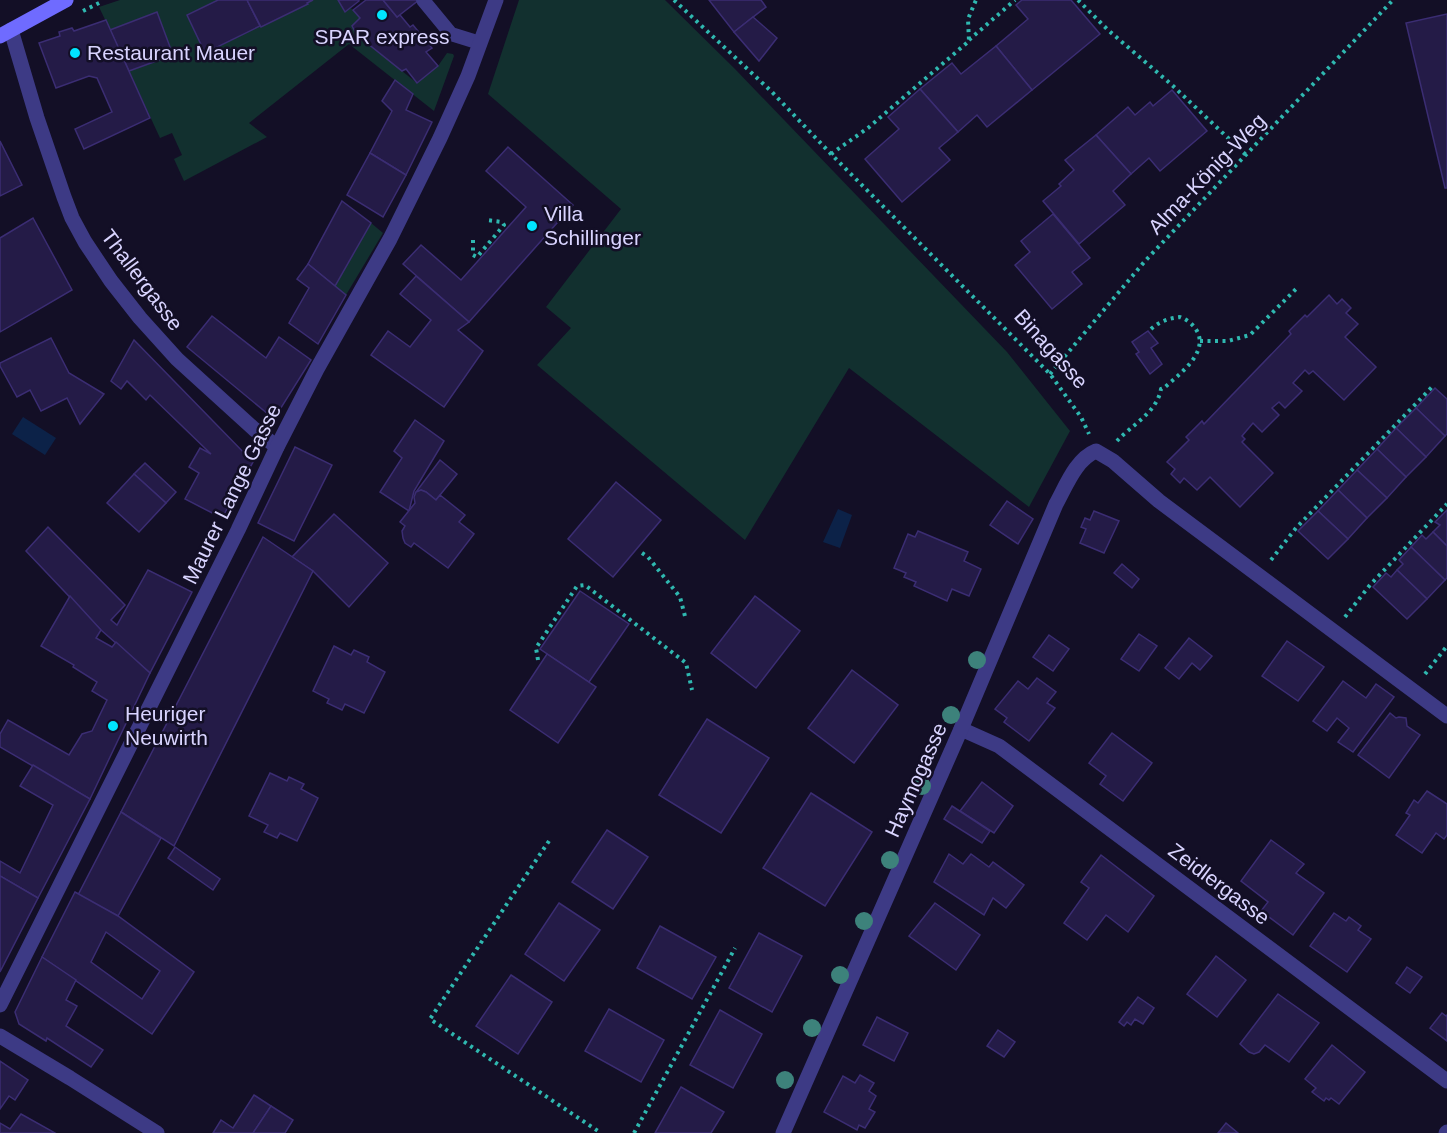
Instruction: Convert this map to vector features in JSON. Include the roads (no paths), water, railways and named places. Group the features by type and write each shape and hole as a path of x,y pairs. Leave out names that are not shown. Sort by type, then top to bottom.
{"street":[{"path":"6,33 66,0"},
{"name":"Maurer Lange Gasse","path":"0,1005 238,531 277,447 317,369 390,239 440,138 468,76 496,0"},
{"name":"Thallergasse","path":"6,33 72,218 85,242 111,281 140,318 177,358 254,429 277,447"},
{"name":"Haymogasse","path":"786,1132 1056,504 1081,462 1089,454 1100,453 1113,461 1159,501 1447,716"},
{"name":"Zeidlergasse","path":"961,729 999,746 1447,1081"},
{"path":"0,1036 158,1133"}],"lane":[{"path":"423,0 451,34 480,43"}],"water":[{"path":"23,417 56,438 45,455 12,434"},
{"path":"838,509 852,515 840,548 823,542"}],"place":[{"name":"SPAR express","path":"382,15"},
{"name":"Restaurant Mauer","path":"75,53"},
{"name":"Villa Schillinger","path":"532,226"},
{"name":"Heuriger Neuwirth","path":"113,726"}]}
